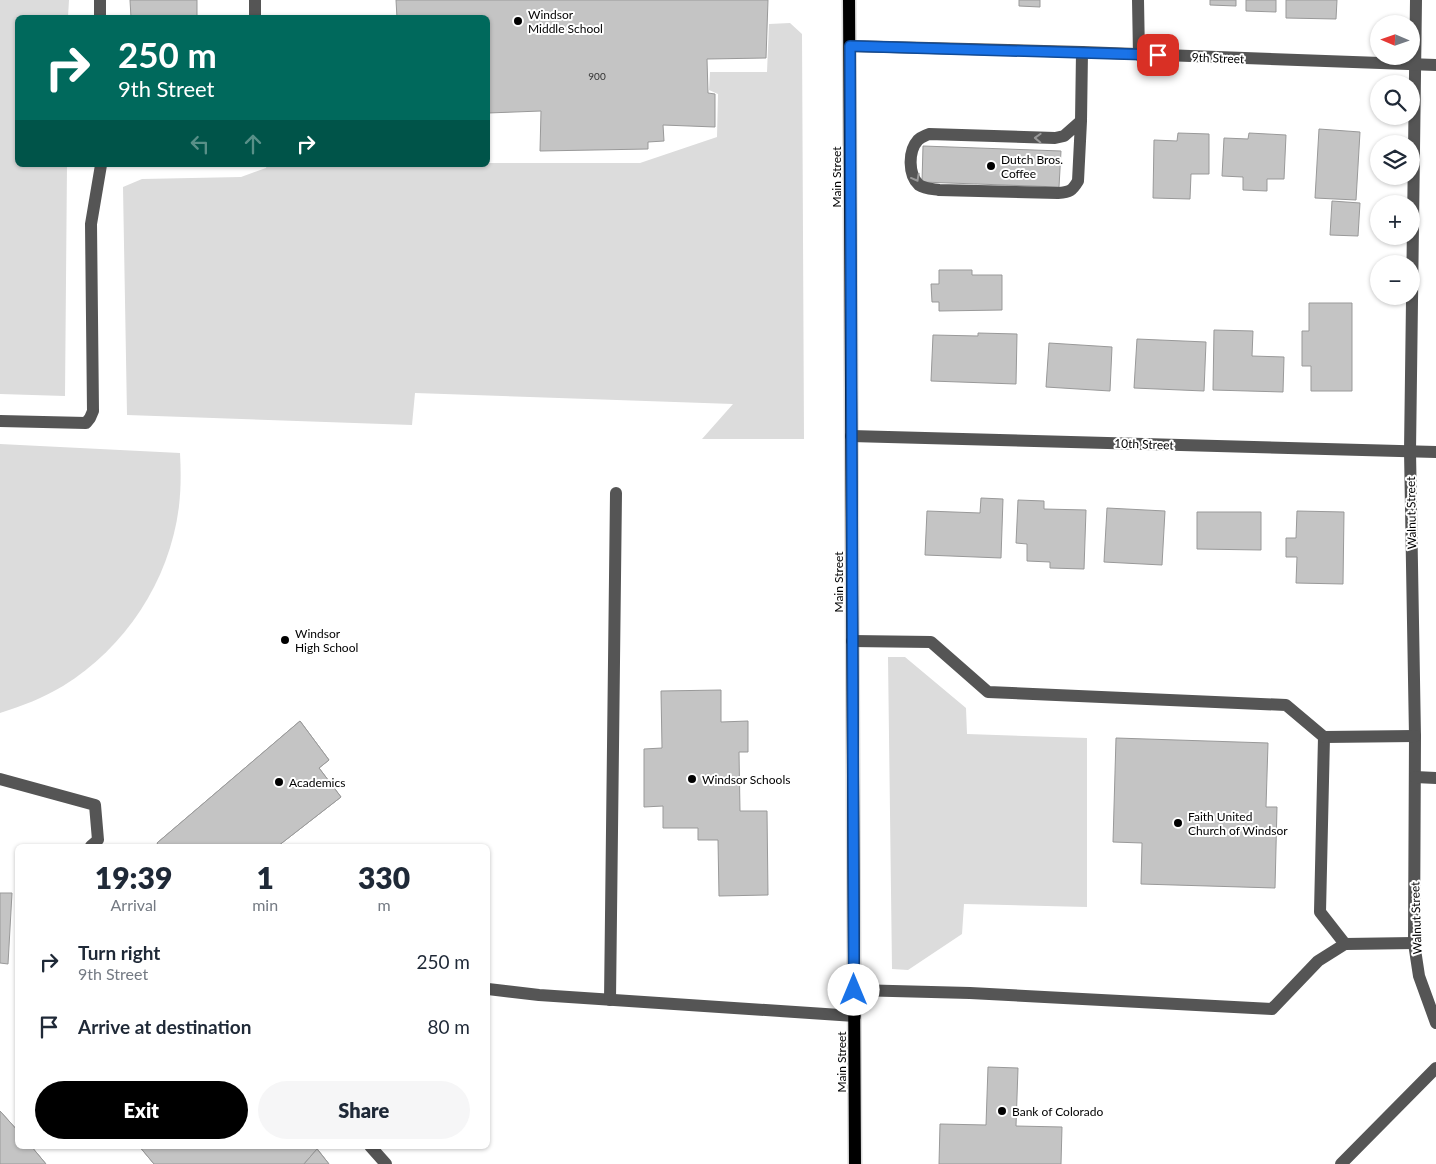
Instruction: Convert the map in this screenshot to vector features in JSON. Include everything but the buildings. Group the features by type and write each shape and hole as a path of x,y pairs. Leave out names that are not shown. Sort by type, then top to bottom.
{"main road":[{"name":"Main Street","path":"849,0 855,1164"}],"street":[{"path":"100,0 100,15"},
{"path":"255,0 256,15"},
{"path":"1138,0 1138,55"},
{"name":"Walnut Street","path":"1416,0 1416,15"},
{"name":"9th Street","path":"850,46 1082,52 1370,63"},
{"path":"1081,122 1064,136 1055,138 929,134 916,142 912,151 910,162 913,175 919,185 928,189 1058,193 1068,192 1073,189 1078,181 1081,122 1082,52"},
{"name":"Walnut Street","path":"1416,65 1410,451 1415,736 1414,943 1420,976 1436,1023"},
{"name":"9th Street","path":"1420,65 1436,65"},
{"path":"0,421 86,423 93,411 91,224 101,167"},
{"name":"10th Street","path":"852,436 1436,452"},
{"path":"610,1000 616,493"},
{"path":"852,641 931,642 988,692 1286,705 1324,738 1415,736"},
{"path":"1324,738 1320,912 1345,944"},
{"path":"1415,777 1436,778"},
{"path":"0,779 95,805 98,840 93,844"},
{"path":"854,990 970,993 1272,1009 1318,961 1345,944 1414,943"},
{"path":"490,989 539,995 855,1016"},
{"path":"1341,1164 1436,1068"},
{"path":"373,1149 386,1164"}],"shaded area":[{"path":"0,0 69,0 68,15 15,15 15,167 67,167 65,396 0,394"},
{"path":"790,23 802,34 804,439 702,439 733,404 415,393 412,425 127,415 123,187 142,179 241,177 266,167 490,167 490,163 640,163 717,137 718,94 709,90 710,72 767,72 769,24"},
{"path":"0,444 180,453 181,473 179,506 166,560 155,585 125,631 86,670 63,686 32,701 0,713"},
{"path":"888,657 905,657 966,708 967,734 1087,738 1087,907 964,904 962,934 908,970 892,969"}],"place":[{"name":"Windsor Middle School","path":"518,21"},
{"name":"Dutch Bros. Coffee","path":"991,166"},
{"name":"Windsor High School","path":"285,640"},
{"name":"Windsor Schools","path":"692,779"},
{"name":"Academics","path":"279,782"},
{"name":"Faith United Church of Windsor","path":"1178,823"},
{"name":"Bank of Colorado","path":"1002,1111"}],"route":[{"path":"854,990 850,46 1158,55"}]}
